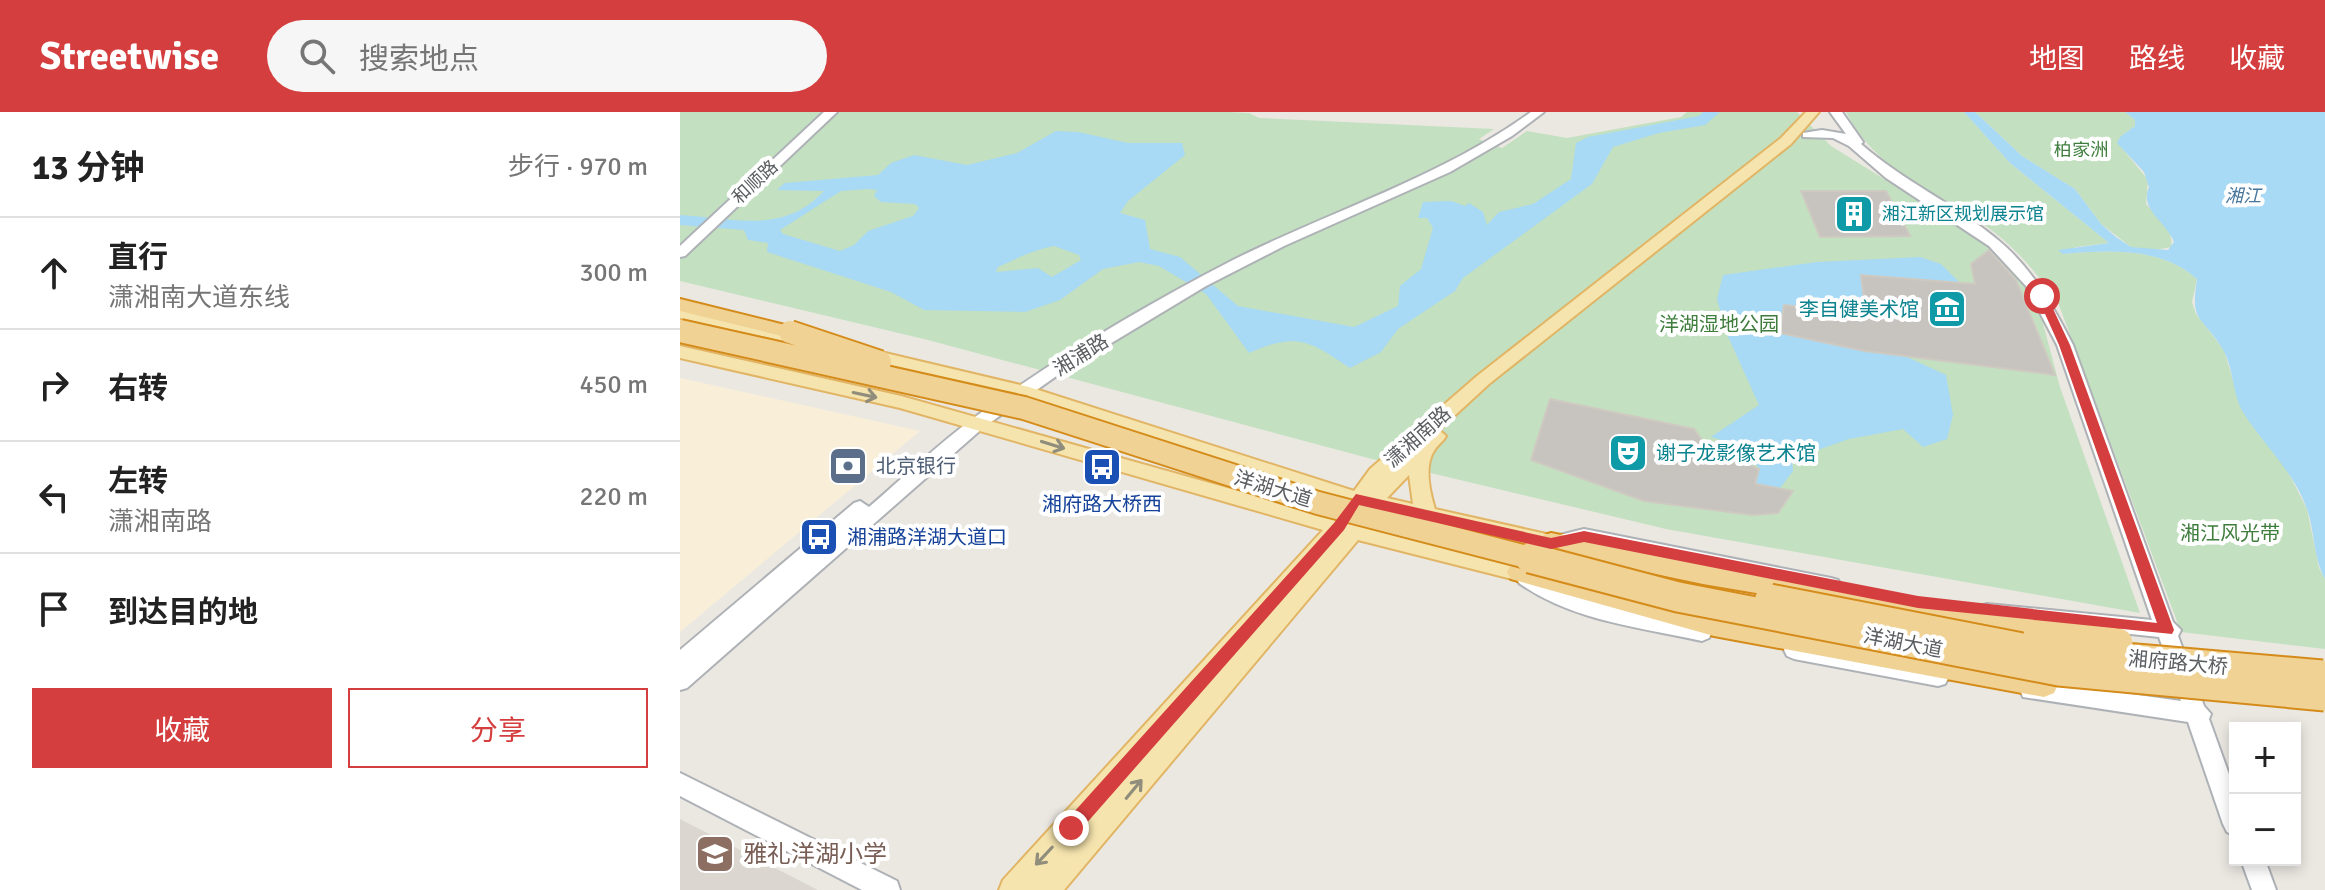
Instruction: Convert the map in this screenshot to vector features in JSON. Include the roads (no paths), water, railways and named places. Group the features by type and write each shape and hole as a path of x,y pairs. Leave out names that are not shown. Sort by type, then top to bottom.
{"highway":[{"path":"680,305 790,332 899,374"},
{"name":"洋湖大道","path":"680,316 1024,408 1318,503 1678,597 2059,671"},
{"name":"洋湖大道","path":"680,331 1031,399 1157,443 1423,517 1682,582 2032,650"},
{"path":"680,343 797,368 899,374"},
{"path":"1551,543 1618,554 1703,574 2324,687"},
{"path":"1520,572 1607,601 1867,655 2044,684 2231,700 2324,687"},
{"name":"湘府路大桥","path":"2032,650 2324,687"},
{"name":"湘府路大桥","path":"2059,671 2324,687"}],"main road":[{"name":"潇湘南路","path":"1046,890 1347,529 1377,474 1483,380 1786,141 1813,112"},
{"name":"潇湘南路","path":"1364,500 1423,451 1501,377 1807,135 1827,112"},
{"path":"680,316 1016,389 1364,500 1551,543"},
{"path":"680,352 971,421 1347,529 1520,572"},
{"path":"1423,451 1418,472 1418,492 1426,514"},
{"name":"潇湘南路","path":"1013,890 1347,529"}],"street":[{"name":"和顺路","path":"729,202 824,112"},
{"name":"和顺路","path":"680,253 690,236 831,112"},
{"name":"湘浦路","path":"680,663 971,421 1016,389 1180,290 1288,233 1439,169 1499,134 1529,112"},
{"name":"湘浦路","path":"1208,275 1451,168 1502,139 1538,112"},
{"path":"1836,112 1877,164 1991,236 2021,263 2040,287 2088,396 2229,806"},
{"path":"1807,135 1827,133 1849,138 1881,169 1976,226 2026,274 2042,296 2065,345 2169,630"},
{"name":"湘浦路","path":"680,681 971,421"},
{"path":"1551,543 1584,536 1918,602 2169,630"},
{"path":"1520,572 1552,592 1585,604 1723,636 1896,670 2198,714"},
{"path":"2198,714 2229,794"},
{"path":"680,784 888,890"},
{"path":"680,794 868,890"},
{"path":"2251,866 2257,890"},
{"path":"2253,866 2264,890"}],"water":[{"path":"1703,112 1720,112 1705,125 1659,133 1613,147 1592,184 1463,278 1455,291 1398,329 1381,352 1350,368 1324,351 1302,342 1279,343 1249,353 1206,294 1159,266 1139,262 1103,269 1060,300 1025,312 924,310 891,292 767,252 768,243 748,240 744,230 680,225 680,215 757,221 775,219 808,205 824,191 777,190 785,183 878,175 891,163 914,155 967,165 1017,153 1056,131 1078,132 1128,143 1182,143 1185,155 1128,201 1120,213 1145,220 1150,249 1180,257 1238,306 1354,327 1398,306 1400,286 1421,269 1433,228 1427,218 1418,218 1423,202 1451,201 1465,206 1469,203 1483,212 1487,225 1499,212 1533,204 1571,179 1576,143 1588,137 1699,116","holes":["877,190 874,196 881,202 915,204 919,208 913,216 868,231 854,245 840,251 783,234 780,230 841,191","1054,246 1079,255 1081,260 1052,277 1038,268 996,272 998,267"]},
{"name":"湘江","path":"1964,112 1975,112 2022,156 2075,189 2101,224 2116,237 2131,247 2168,250 2174,242 2150,209 2149,187 2144,172 2117,143 2135,126 2135,120 2125,112 2325,112 2325,579 2301,495 2243,412 2226,355 2196,312 2197,279 2168,261 2151,256 2116,252 2063,254 2058,250 2109,243 2010,163"},
{"path":"1920,257 1941,264 1961,284 1862,275 1866,314 1905,356 1946,375 1953,415 1947,439 1923,447 1903,429 1849,439 1792,459 1793,471 1780,488 1755,484 1759,468 1740,445 1711,437 1759,405 1726,332 1717,299 1723,275 1817,262"}],"place":[{"name":"湘江新区规划展示馆","path":"1854,214"},
{"name":"李自健美术馆","path":"1947,309"},
{"name":"谢子龙影像艺术馆","path":"1628,453"},
{"name":"北京银行","path":"848,466"},
{"name":"湘府路大桥西","path":"1102,467"},
{"name":"湘浦路洋湖大道口","path":"819,537"},
{"name":"雅礼洋湖小学","path":"715,854"}],"park label":[{"name":"柏家洲","path":"2081,150"},
{"name":"洋湖湿地公园","path":"1719,324"},
{"name":"湘江风光带","path":"2230,533"}]}
